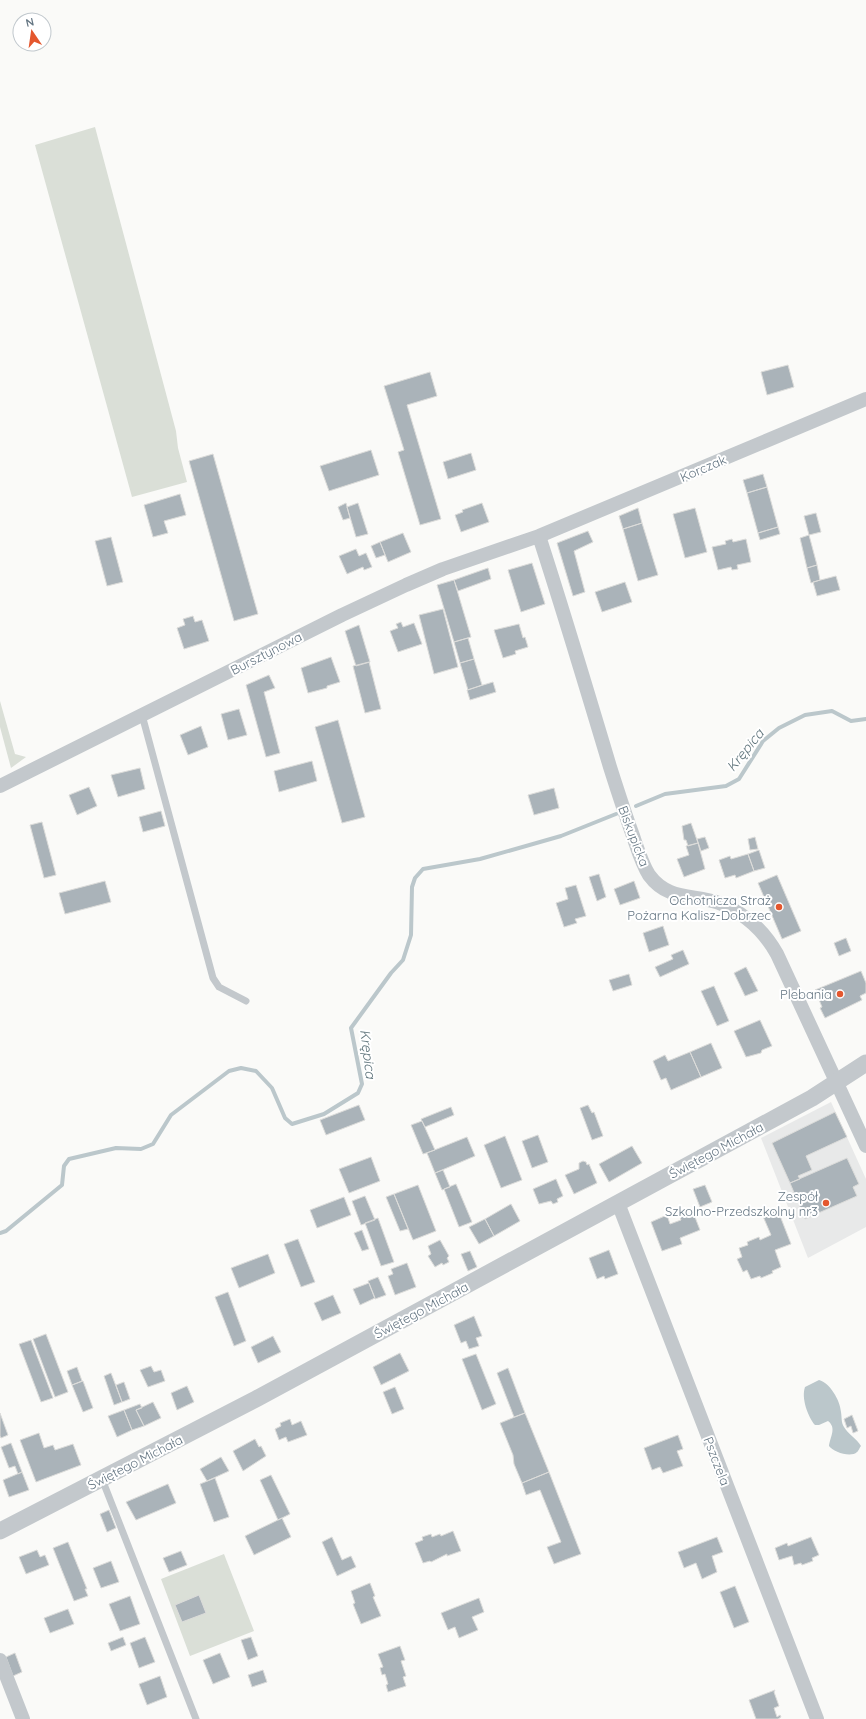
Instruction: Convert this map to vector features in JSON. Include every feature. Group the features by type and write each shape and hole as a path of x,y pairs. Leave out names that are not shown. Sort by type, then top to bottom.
{"street":[{"name":"Korczak","path":"539,536 866,399"},
{"name":"Bursztynowa","path":"0,786 342,615 406,585 465,561 539,536"},
{"name":"Biskupicka","path":"539,536 623,808 644,865 657,884 666,890 683,896 719,903 734,910 760,929 769,940 777,954 866,1146"},
{"name":"Świętego Michała","path":"0,1531 250,1403 812,1098 866,1063"},
{"name":"Pszczela","path":"618,1203 816,1719"},
{"path":"0,1660 23,1719"}],"lane":[{"path":"142,715 214,978 219,987 246,1001"},
{"path":"102,1479 196,1719"}],"shaded area":[{"path":"95,127 176,431 178,448 187,482 132,497 35,145"},
{"path":"0,701 15,754 26,757 11,768 0,727"},
{"name":"Zespół Szkolno-Przedszkolny nr3","path":"831,1102 866,1179 866,1227 808,1258 761,1138"},
{"path":"819,1380 831,1388 839,1402 843,1425 861,1446 854,1454 842,1454 831,1448 829,1446 833,1430 831,1424 828,1421 815,1425 810,1417 806,1407 804,1391 805,1387"},
{"path":"224,1554 254,1631 190,1656 161,1579"}],"building":[{"path":"788,365 794,387 767,395 761,372"},
{"path":"430,372 437,396 407,405 441,519 420,525 398,452 404,450 384,386"},
{"path":"371,450 379,475 329,491 320,466"},
{"path":"471,453 476,470 448,479 443,462"},
{"path":"213,454 258,614 234,621 189,461"},
{"path":"763,474 767,487 747,493 743,480"},
{"path":"767,487 778,527 758,533 747,493"},
{"path":"180,494 186,515 164,521 168,533 153,537 144,505"},
{"path":"346,503 350,518 343,520 338,507"},
{"path":"358,503 368,534 356,537 347,507"},
{"path":"482,503 489,522 461,532 455,515 463,512 462,510"},
{"path":"638,508 642,523 623,529 619,516"},
{"path":"695,508 707,552 685,558 673,514"},
{"path":"816,513 821,532 809,535 804,516"},
{"path":"642,523 658,575 638,581 623,529"},
{"path":"778,527 780,534 760,540 758,533"},
{"path":"588,531 593,542 574,551 585,592 573,596 557,543"},
{"path":"403,533 411,552 388,562 380,542"},
{"path":"809,535 817,565 807,568 800,538"},
{"path":"111,537 123,582 107,586 95,541"},
{"path":"732,539 733,542 746,539 751,562 737,565 738,569 732,570 731,567 718,570 712,547 726,544 725,541"},
{"path":"380,542 385,555 376,558 371,546"},
{"path":"356,549 359,556 366,553 372,567 364,570 363,567 347,574 339,556"},
{"path":"532,563 545,604 521,612 508,570"},
{"path":"817,565 820,580 811,583 807,568"},
{"path":"488,568 491,579 458,591 454,580"},
{"path":"836,576 840,590 817,596 813,582"},
{"path":"454,580 471,637 454,642 437,585"},
{"path":"625,582 632,602 602,612 595,592"},
{"path":"443,609 458,667 434,674 419,615"},
{"path":"193,616 195,622 202,620 209,641 184,649 177,628 185,625 183,619"},
{"path":"401,622 403,627 414,623 422,644 398,652 390,631 398,628 396,624"},
{"path":"519,624 523,638 525,637 528,647 515,651 516,654 503,658 494,630"},
{"path":"359,625 370,662 356,666 345,631"},
{"path":"468,638 474,659 460,663 454,642"},
{"path":"331,657 340,682 327,686 327,688 308,693 301,668"},
{"path":"474,659 482,685 468,690 460,663"},
{"path":"369,662 381,709 365,713 353,666"},
{"path":"269,675 275,688 264,692 280,753 266,757 246,685"},
{"path":"493,682 496,692 470,700 467,690"},
{"path":"239,709 247,735 228,740 221,714"},
{"path":"338,720 365,817 342,823 315,727"},
{"path":"201,726 208,747 188,755 180,735"},
{"path":"312,761 317,781 279,792 274,771"},
{"path":"140,768 145,789 118,797 111,775"},
{"path":"89,787 97,806 77,815 69,795"},
{"path":"554,788 559,808 534,815 528,795"},
{"path":"161,811 165,826 143,832 139,817"},
{"path":"42,822 56,875 44,878 30,825"},
{"path":"691,823 698,843 688,846 686,840 684,840 682,826"},
{"path":"705,837 709,848 701,851 697,839"},
{"path":"755,837 758,849 750,850 748,839"},
{"path":"698,843 705,869 684,877 677,859 689,855 686,846"},
{"path":"759,850 765,868 754,871 748,854"},
{"path":"748,854 754,871 736,878 735,875 725,878 719,860 730,856 731,859"},
{"path":"599,874 606,897 597,901 589,877"},
{"name":"Ochotnicza Straż Pożarna Kalisz-Dobrzec","path":"777,875 801,931 782,939 758,883"},
{"path":"105,881 111,902 65,914 59,893"},
{"path":"634,881 640,898 620,905 614,889"},
{"path":"576,885 586,916 575,919 577,923 564,927 556,903 568,899 565,888"},
{"path":"663,926 669,945 649,952 643,933"},
{"path":"846,938 851,951 839,956 834,943"},
{"path":"683,950 689,964 660,977 655,967 673,959 671,955"},
{"path":"746,967 758,991 745,996 734,973"},
{"name":"Plebania","path":"861,971 866,983 866,993 860,996 862,1000 825,1018 820,1008 822,1007 815,990"},
{"path":"629,974 632,985 613,991 609,980"},
{"path":"714,986 729,1021 717,1026 701,991"},
{"path":"760,1020 772,1046 762,1050 761,1053 746,1057 734,1031"},
{"path":"711,1043 722,1068 701,1077 690,1052"},
{"path":"690,1052 701,1077 671,1090 666,1078 661,1080 653,1061 665,1055 668,1061"},
{"path":"359,1105 365,1120 326,1135 320,1120"},
{"path":"588,1105 592,1113 594,1112 603,1136 592,1140 580,1108"},
{"path":"451,1107 454,1115 425,1127 421,1119"},
{"path":"835,1112 847,1137 806,1156 812,1170 798,1176 800,1179 790,1183 772,1143"},
{"path":"422,1121 435,1150 423,1154 411,1125"},
{"path":"538,1135 548,1162 532,1168 522,1141"},
{"path":"505,1136 522,1180 501,1188 484,1145"},
{"path":"467,1137 475,1156 435,1173 427,1153"},
{"path":"632,1146 642,1163 609,1182 599,1164"},
{"path":"371,1157 380,1181 349,1193 339,1169"},
{"path":"847,1158 859,1184 853,1187 857,1196 805,1219 790,1183"},
{"path":"583,1161 586,1162 587,1165 589,1164 597,1183 574,1194 565,1175 579,1169 579,1163"},
{"path":"443,1170 450,1187 442,1190 435,1173"},
{"path":"556,1179 563,1196 557,1199 558,1202 553,1204 551,1201 539,1204 533,1189"},
{"path":"456,1184 472,1222 459,1227 444,1189"},
{"path":"418,1185 436,1231 413,1240 394,1194"},
{"path":"705,1185 712,1202 700,1207 693,1189"},
{"path":"394,1194 408,1229 400,1231 386,1197"},
{"path":"365,1196 375,1220 361,1225 352,1201"},
{"path":"344,1197 351,1215 317,1228 310,1210"},
{"path":"511,1204 520,1221 494,1236 485,1219"},
{"path":"777,1208 791,1244 775,1250 781,1267 772,1271 773,1273 761,1278 760,1276 751,1279 747,1270 743,1272 737,1259 742,1257 739,1248 748,1245 747,1242 759,1237 760,1240 771,1235 762,1214"},
{"path":"693,1212 700,1230 680,1238 682,1244 662,1251 651,1222 667,1215 670,1224 681,1220 680,1217"},
{"path":"378,1218 394,1262 381,1266 365,1223"},
{"path":"485,1219 494,1236 479,1244 469,1227"},
{"path":"362,1230 369,1249 362,1251 354,1233"},
{"path":"298,1239 315,1282 301,1287 284,1244"},
{"path":"440,1240 449,1256 447,1258 449,1262 443,1265 442,1263 435,1267 428,1256 431,1254 428,1246"},
{"path":"609,1250 618,1274 605,1279 604,1276 597,1279 589,1258"},
{"path":"470,1251 477,1267 468,1271 461,1254"},
{"path":"268,1254 275,1273 239,1288 231,1268"},
{"path":"407,1263 416,1287 395,1295 388,1276 393,1274 391,1269"},
{"path":"378,1277 386,1295 375,1299 368,1281"},
{"path":"369,1283 375,1298 360,1305 353,1289"},
{"path":"228,1292 246,1341 234,1346 215,1297"},
{"path":"333,1295 341,1313 322,1321 314,1303"},
{"path":"474,1316 482,1336 476,1338 479,1346 469,1349 466,1341 461,1343 454,1325"},
{"path":"46,1334 68,1392 55,1397 33,1339"},
{"path":"273,1336 281,1352 258,1363 251,1347"},
{"path":"31,1340 53,1398 41,1402 19,1344"},
{"path":"400,1353 409,1371 381,1385 373,1367"},
{"path":"476,1354 496,1404 482,1410 462,1359"},
{"path":"151,1366 154,1372 161,1370 165,1381 148,1387 140,1370"},
{"path":"77,1367 82,1381 72,1385 67,1371"},
{"path":"508,1368 525,1413 514,1417 497,1373"},
{"path":"111,1373 122,1402 114,1405 104,1376"},
{"path":"83,1381 93,1408 83,1412 72,1385"},
{"path":"124,1382 130,1399 122,1402 116,1385"},
{"path":"187,1386 194,1402 177,1410 171,1393"},
{"path":"395,1387 404,1409 392,1414 383,1392"},
{"path":"153,1402 161,1418 144,1426 136,1410"},
{"path":"140,1404 142,1408 136,1410 144,1426 132,1430 124,1410"},
{"path":"124,1410 132,1430 117,1437 108,1416"},
{"path":"0,1413 8,1435 1,1438 0,1436"},
{"path":"525,1413 549,1472 522,1483 500,1423"},
{"path":"852,1415 858,1431 853,1433 851,1426 847,1428 844,1419"},
{"path":"290,1419 292,1425 301,1421 307,1435 288,1442 286,1437 279,1440 275,1429 281,1426 280,1423"},
{"path":"39,1433 44,1448 53,1445 55,1450 73,1444 81,1465 36,1482 20,1440"},
{"path":"678,1435 683,1449 677,1451 683,1466 663,1473 660,1467 652,1470 644,1448"},
{"path":"255,1439 259,1447 261,1446 266,1456 243,1471 233,1451"},
{"path":"11,1443 22,1472 18,1474 15,1466 9,1468 1,1447"},
{"path":"221,1457 229,1471 207,1481 200,1469"},
{"path":"22,1472 29,1490 9,1497 3,1480"},
{"path":"549,1472 581,1554 554,1564 547,1547 561,1542 540,1490 526,1495 522,1483"},
{"path":"271,1475 290,1514 278,1520 260,1480"},
{"path":"215,1478 229,1517 214,1522 200,1484"},
{"path":"168,1484 176,1503 136,1520 126,1502"},
{"path":"109,1510 116,1528 107,1532 100,1514"},
{"path":"282,1518 291,1537 254,1555 245,1536"},
{"path":"453,1531 461,1551 447,1556 447,1554 431,1562 423,1563 415,1543 423,1540 422,1537 431,1534 432,1537 440,1534 441,1536"},
{"path":"332,1537 342,1560 351,1556 356,1567 337,1576 322,1542"},
{"path":"717,1537 723,1552 712,1556 717,1572 702,1579 696,1563 684,1568 678,1552"},
{"path":"811,1537 819,1555 812,1558 813,1561 802,1565 801,1563 794,1565 792,1556 779,1560 775,1548 787,1543 788,1546"},
{"path":"68,1542 87,1589 85,1589 88,1596 74,1601 53,1548"},
{"path":"37,1550 40,1557 45,1555 49,1565 26,1574 19,1557"},
{"path":"181,1551 187,1565 169,1572 163,1558"},
{"path":"111,1561 119,1582 101,1588 93,1568"},
{"path":"370,1583 375,1596 373,1597 381,1616 361,1624 353,1604 355,1603 351,1591"},
{"path":"735,1586 749,1622 734,1628 720,1592"},
{"path":"199,1595 206,1613 182,1622 175,1605"},
{"path":"130,1596 140,1624 120,1631 109,1604"},
{"path":"479,1598 484,1612 472,1617 478,1630 459,1638 455,1627 448,1630 441,1613"},
{"path":"68,1609 74,1624 50,1633 44,1618"},
{"path":"123,1637 126,1645 111,1651 108,1643"},
{"path":"145,1637 155,1662 139,1668 130,1643"},
{"path":"251,1637 258,1656 248,1660 241,1640"},
{"path":"400,1646 405,1660 401,1661 406,1676 403,1677 406,1686 388,1692 386,1685 388,1684 385,1674 382,1675 380,1668 383,1667 378,1654"},
{"path":"15,1653 22,1672 13,1676 6,1657"},
{"path":"220,1653 230,1677 213,1684 203,1660"},
{"path":"263,1670 267,1682 252,1687 248,1675"},
{"path":"160,1676 167,1697 147,1705 139,1684"},
{"path":"775,1690 774,1692 779,1706 774,1708 777,1717 780,1715 781,1717 778,1719 756,1719 749,1700"}],"waterway":[{"name":"Krępica","path":"636,806 665,794 726,786 739,779 763,741 779,728 805,715 832,711 851,721 866,719"},
{"name":"Krępica","path":"0,1233 6,1231 62,1185 64,1166 69,1159 116,1148 141,1149 153,1144 171,1115 229,1071 241,1068 256,1071 272,1088 285,1118 292,1124 324,1114 358,1093 362,1084 351,1028 391,973 403,960 411,935 412,887 415,878 423,869 480,859 561,836 616,814"}],"place":[{"name":"Ochotnicza Straż Pożarna Kalisz-Dobrzec","path":"779,907"},
{"name":"Plebania","path":"840,994"},
{"name":"Zespół Szkolno-Przedszkolny nr3","path":"826,1203"}]}
